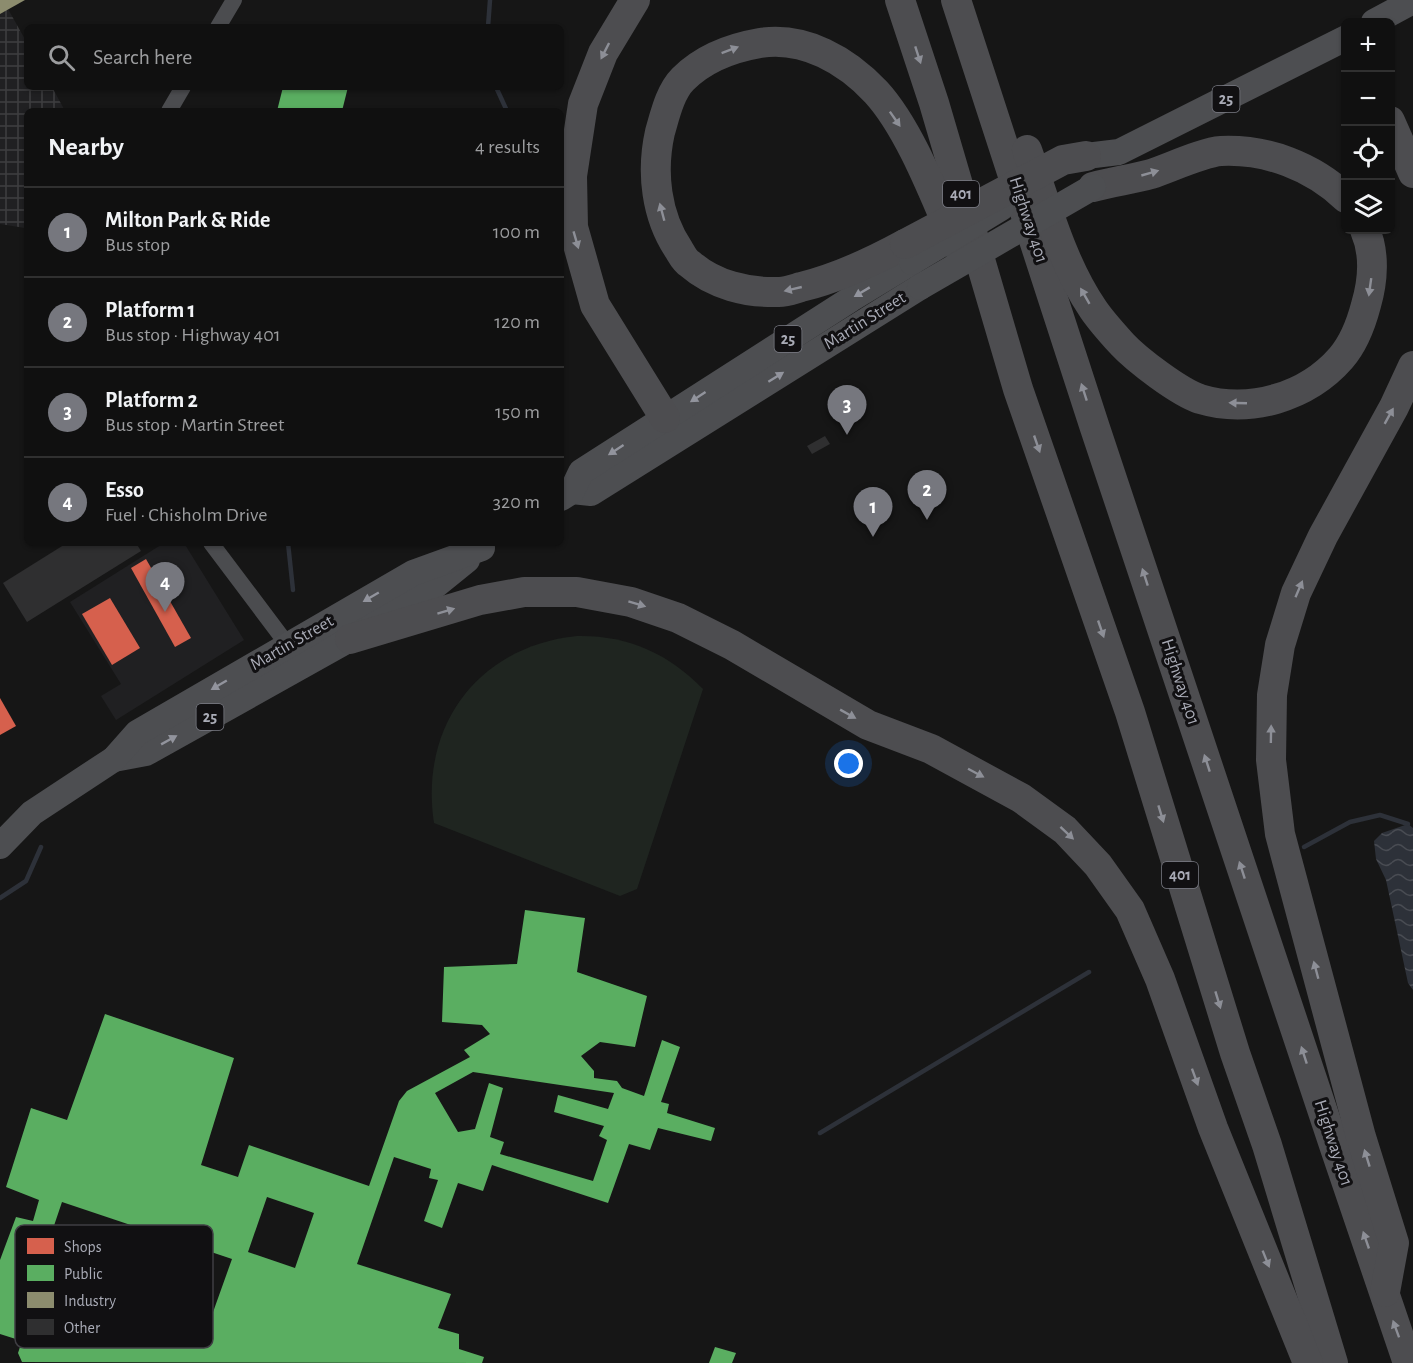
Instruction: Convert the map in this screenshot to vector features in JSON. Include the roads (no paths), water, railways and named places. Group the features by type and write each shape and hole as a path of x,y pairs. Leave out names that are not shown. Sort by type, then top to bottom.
{"highway":[{"path":"635,0 603,53 584,104 572,176 573,227 595,305 665,418"},
{"name":"401","path":"900,0 934,103 1018,389 1130,712 1234,1053 1267,1146 1333,1363"},
{"name":"Highway 401","path":"956,0 1095,428 1408,1363"},
{"path":"1018,389 927,179 901,127 877,93 844,63 807,46 769,42 739,47 709,58 682,80 666,108 658,140 656,177 661,213 672,240 688,263 714,281 744,290 780,292 816,284 909,253 1063,160 1086,156"},
{"path":"977,63 1020,131 1070,268 1093,309 1124,346 1161,376 1199,398 1240,405 1282,399 1319,380 1342,357 1359,328 1370,291 1372,261 1366,234"},
{"path":"1392,126 1413,173"},
{"path":"1093,187 1150,174 1219,151 1256,153 1293,162 1330,183 1341,193"},
{"path":"1384,1295 1394,1243 1361,1137 1280,834 1271,760 1272,695 1280,645 1296,593 1323,536 1394,406 1413,366"},
{"path":"350,639 480,600 524,592 577,592 631,602 678,618 732,645 868,725 930,749 1021,798 1065,830 1098,865 1130,910 1160,979 1214,1128 1308,1363"}],"main road":[{"path":"1381,18 1413,1"},
{"name":"25","path":"1086,156 1119,152 1341,41"},
{"name":"Martin Street","path":"566,494 591,493 920,287 1093,187 1119,152"},
{"name":"Martin Street","path":"566,494 581,472 850,299 909,253"},
{"name":"Martin Street","path":"0,846 32,813 114,759 146,753 295,655 412,573 483,546"},
{"name":"Martin Street","path":"295,655 350,639 425,594 485,546"},
{"name":"Martin Street","path":"0,821 32,813"}],"street":[{"path":"220,24 234,0"},
{"path":"171,108 181,90"},
{"path":"213,546 295,655"}],"water":[{"path":"1408,824 1413,828 1413,990 1408,983 1386,880 1376,859 1374,841 1382,833"}],"waterway":[{"path":"488,24 490,0"},
{"path":"497,90 506,108"},
{"path":"288,546 293,590"},
{"path":"1304,847 1350,822 1380,815 1408,824"},
{"path":"0,898 26,881 41,847"},
{"path":"820,1133 1089,972"}],"place":[{"name":"Platform 2","path":"847,435"},
{"name":"Platform 1","path":"927,520"},
{"name":"Milton Park & Ride","path":"873,537"},
{"name":"Esso","path":"165,612"}]}
